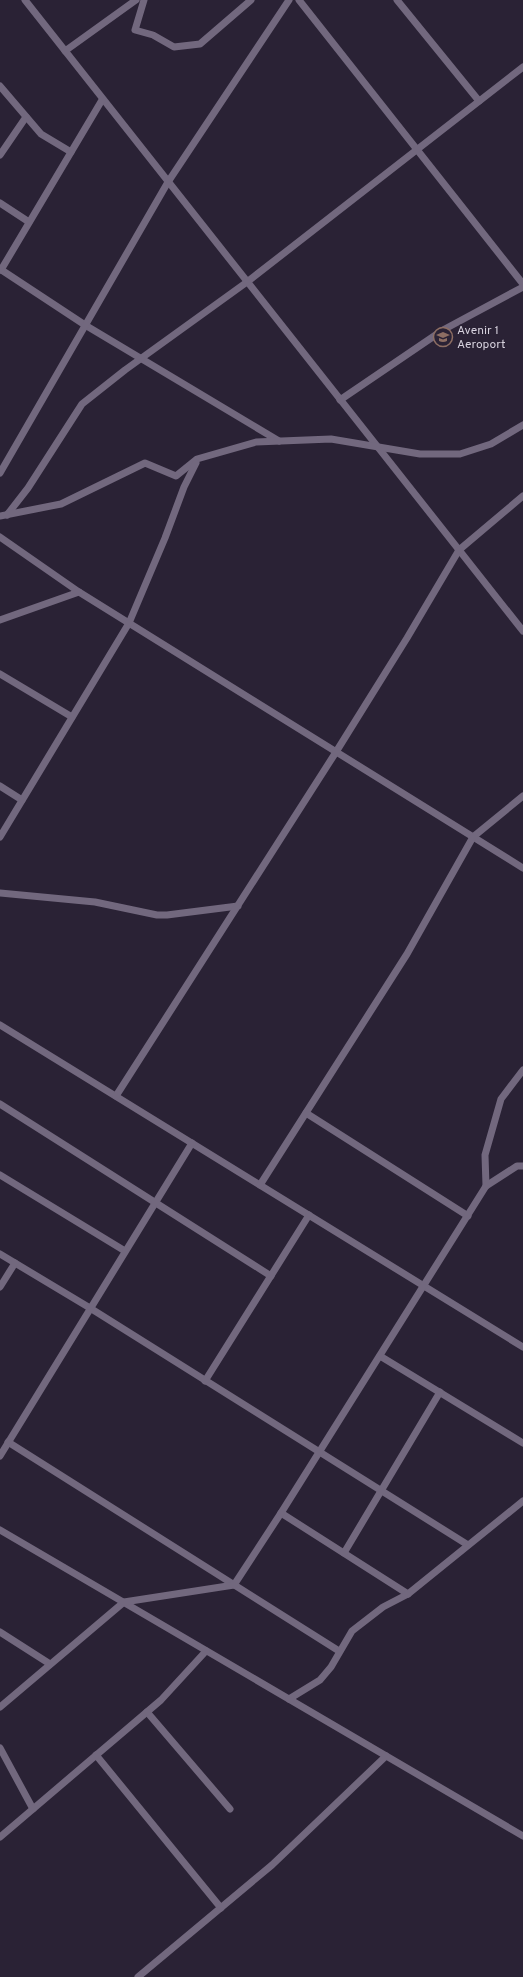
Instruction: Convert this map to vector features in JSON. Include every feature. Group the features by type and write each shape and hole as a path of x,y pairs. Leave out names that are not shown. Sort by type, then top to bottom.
{"street":[{"path":"25,0 102,100 523,631"},
{"path":"65,51 136,0"},
{"path":"144,0 135,30 153,35 174,47 200,44 251,0"},
{"path":"0,473 168,182 289,0"},
{"path":"299,0 523,284"},
{"path":"401,1 479,101"},
{"path":"3,515 28,488 82,404 247,282 523,67"},
{"path":"0,86 41,134 71,152"},
{"path":"102,100 0,270 85,325 280,441"},
{"path":"0,156 26,117"},
{"path":"0,203 30,222"},
{"path":"340,400 443,330 523,287"},
{"path":"3,515 61,504 145,463 176,476 197,459 256,442 331,439 380,449 420,454 460,454 491,444 523,425"},
{"path":"0,837 128,623 197,459"},
{"path":"116,1096 336,752 407,638 459,550 523,496"},
{"path":"0,536 80,592 128,623 523,868"},
{"path":"0,620 80,592"},
{"path":"0,674 72,717"},
{"path":"0,786 22,800"},
{"path":"260,1185 407,954 472,837 523,796"},
{"path":"0,893 114,905 157,915 238,906"},
{"path":"0,1025 523,1347"},
{"path":"486,1186 485,1155 501,1099 523,1070"},
{"path":"0,1104 271,1276"},
{"path":"306,1113 468,1216"},
{"path":"0,1456 192,1143"},
{"path":"0,1707 124,1602 234,1585 320,1452 486,1186 516,1166 523,1166"},
{"path":"0,1175 125,1251"},
{"path":"205,1381 309,1215"},
{"path":"0,1254 90,1308 468,1545"},
{"path":"0,1287 15,1263"},
{"path":"380,1356 523,1443"},
{"path":"344,1553 440,1392"},
{"path":"8,1442 339,1651"},
{"path":"289,1699 320,1680 331,1667 352,1631 383,1607 408,1594 523,1501"},
{"path":"281,1513 408,1594"},
{"path":"0,1530 523,1836"},
{"path":"0,1632 50,1664"},
{"path":"0,1836 161,1700 206,1651"},
{"path":"147,1712 230,1809"},
{"path":"0,1748 33,1809"},
{"path":"96,1755 220,1908"},
{"path":"138,1977 272,1864 386,1756"}],"place":[{"name":"Avenir 1 Aeroport","path":"443,337"}]}
